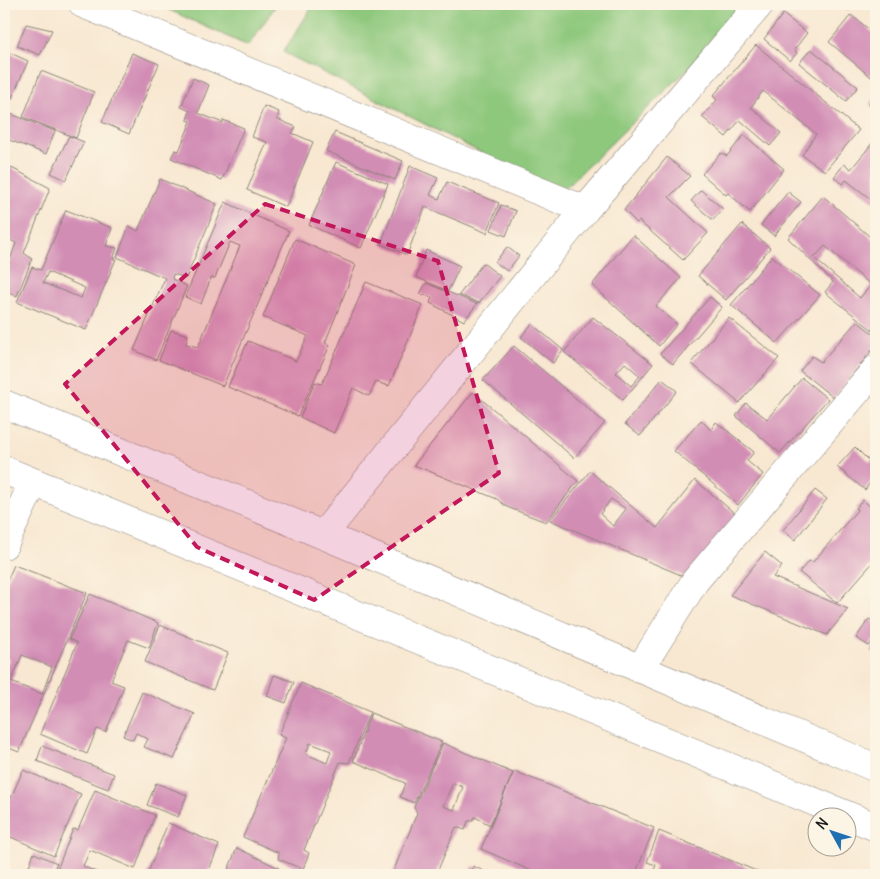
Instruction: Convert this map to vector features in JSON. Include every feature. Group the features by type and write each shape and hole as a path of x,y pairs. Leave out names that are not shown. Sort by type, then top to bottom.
{"main road":[{"path":"83,4 585,210"},
{"path":"323,535 585,210 760,4"},
{"path":"640,669 695,581 876,369"},
{"path":"4,404 323,535 876,768"},
{"path":"4,470 876,827"},
{"path":"4,545 33,483"}],"highlighted area":[{"path":"265,204 438,261 499,473 314,600 197,547 65,384"}],"green space":[{"path":"156,4 277,4 248,46"},
{"path":"314,4 755,4 560,193 283,52"}],"building":[{"path":"840,4 853,4 848,10"},
{"path":"783,14 807,33 794,50 797,53 790,61 764,39"},
{"path":"851,15 876,35 876,81 829,42"},
{"path":"26,24 52,30 40,55 17,46"},
{"path":"756,45 859,130 825,171 802,155 816,134 763,91 751,107 781,133 770,146 740,120 726,137 702,117 717,100 713,96"},
{"path":"811,49 858,87 846,101 799,63"},
{"path":"4,50 28,61 12,98 4,100"},
{"path":"132,53 159,64 129,134 102,122"},
{"path":"41,71 94,92 76,138 23,117"},
{"path":"193,78 209,85 198,113 223,123 223,120 244,128 222,180 171,158 175,150 179,151 191,121 187,120 190,111 181,107"},
{"path":"876,96 876,110 869,104"},
{"path":"264,106 279,112 277,119 296,127 292,133 313,142 286,207 247,190 267,142 252,137"},
{"path":"11,114 55,131 46,154 4,138 4,131"},
{"path":"335,132 403,161 395,180 326,151"},
{"path":"744,135 784,169 750,212 728,193 726,195 702,174 721,153 727,156"},
{"path":"69,136 84,142 66,180 51,173"},
{"path":"875,140 876,203 846,180 843,184 834,177 844,164 851,169"},
{"path":"667,157 690,176 669,197 708,233 683,260 639,221 637,223 624,210"},
{"path":"336,162 388,184 361,248 309,225"},
{"path":"4,164 50,188 24,253 32,259 17,296 4,290 4,277 16,243 4,237"},
{"path":"410,166 438,178 430,195 439,199 447,182 499,203 487,233 425,207 407,255 381,244"},
{"path":"160,179 217,204 186,278 173,274 172,279 187,286 156,360 134,350 165,278 117,257 129,226 138,231"},
{"path":"701,190 723,209 713,220 691,201"},
{"path":"788,192 801,202 774,236 761,225"},
{"path":"823,196 876,242 876,333 825,292 833,282 788,238","holes":["825,246 871,285 860,298 814,258"]},
{"path":"225,202 289,231 223,386 159,360 171,330 188,335 186,344 198,347 240,246 230,242 215,278 211,278 201,304 185,297"},
{"path":"501,205 516,211 506,236 491,230"},
{"path":"66,210 112,228 106,246 117,248 113,259 116,259 86,330 17,302 32,267 41,270","holes":["48,272 85,288 81,298 43,283"]},
{"path":"742,224 770,248 726,300 698,276"},
{"path":"633,235 681,278 656,306 677,324 659,346 592,285"},
{"path":"295,239 356,265 325,343 330,345 298,416 228,387 248,341 296,361 308,336 263,317"},
{"path":"507,247 519,256 507,271 495,262"},
{"path":"426,250 460,266 448,291 416,277"},
{"path":"772,256 820,295 777,343 731,305"},
{"path":"483,263 500,276 479,303 459,295"},
{"path":"366,282 423,305 389,386 376,382 369,396 353,388 334,433 300,417 315,382 322,384"},
{"path":"426,283 477,304 464,321 430,303 432,297 420,294"},
{"path":"710,297 722,307 673,364 660,354"},
{"path":"593,317 653,364 623,400 564,352","holes":["625,363 640,376 631,386 616,373"]},
{"path":"729,318 779,358 739,403 691,363"},
{"path":"857,321 876,336 876,345 834,398 800,371 812,356 821,362"},
{"path":"532,324 563,350 553,363 521,337"},
{"path":"514,346 605,423 574,458 483,380"},
{"path":"802,378 828,399 780,453 736,416 746,403 767,419"},
{"path":"662,379 677,391 640,436 625,424"},
{"path":"473,392 578,481 546,522 507,507 497,499 414,465"},
{"path":"701,420 711,430 716,422 754,452 747,461 763,474 738,505 674,451"},
{"path":"855,447 870,462 876,456 876,483 872,480 865,490 837,467"},
{"path":"590,471 657,528 695,480 738,516 688,578 550,520","holes":["611,499 626,509 613,526 600,514"]},
{"path":"815,490 827,499 795,540 783,530"},
{"path":"863,500 876,512 876,559 837,603 799,572 809,561 813,562 858,509 856,508"},
{"path":"765,552 782,566 773,577 848,609 827,635 730,595"},
{"path":"14,565 87,593 19,752 4,746 4,666 6,667 9,659 4,657 4,588","holes":["22,655 52,667 42,694 11,682"]},
{"path":"90,594 158,623 149,648 128,640 111,681 124,686 106,732 97,729 87,754 40,734 77,643 69,639"},
{"path":"869,619 876,623 876,636 869,646 856,638"},
{"path":"160,625 228,653 213,690 145,662"},
{"path":"876,643 876,653 871,651"},
{"path":"274,675 294,682 286,703 267,696"},
{"path":"301,683 370,712 349,763 340,762 304,850 309,853 303,869 278,859 279,853 243,837 286,738 279,735","holes":["310,743 331,751 327,763 306,754"]},
{"path":"142,692 195,714 174,759 144,747 148,739 136,733 133,740 123,736"},
{"path":"371,713 442,742 414,803 400,797 405,783 353,761"},
{"path":"443,743 513,773 490,825 475,817 472,821 468,821 465,830 456,827 436,875 392,875 417,813 414,807","holes":["453,783 463,787 454,810 443,806"]},
{"path":"42,746 114,774 108,789 37,761"},
{"path":"23,770 81,794 54,856 4,834 4,814"},
{"path":"514,771 654,828 635,875 541,875 481,849"},
{"path":"156,783 187,795 178,817 147,805"},
{"path":"95,790 155,815 135,869 90,850 83,866 102,875 55,875 73,829 78,830"},
{"path":"168,823 219,845 207,875 147,875"},
{"path":"659,831 766,875 652,875 656,865 647,862"},
{"path":"237,848 279,868 276,875 226,875"},
{"path":"34,853 57,863 52,875 29,866"},
{"path":"473,866 490,874 469,875"}]}
